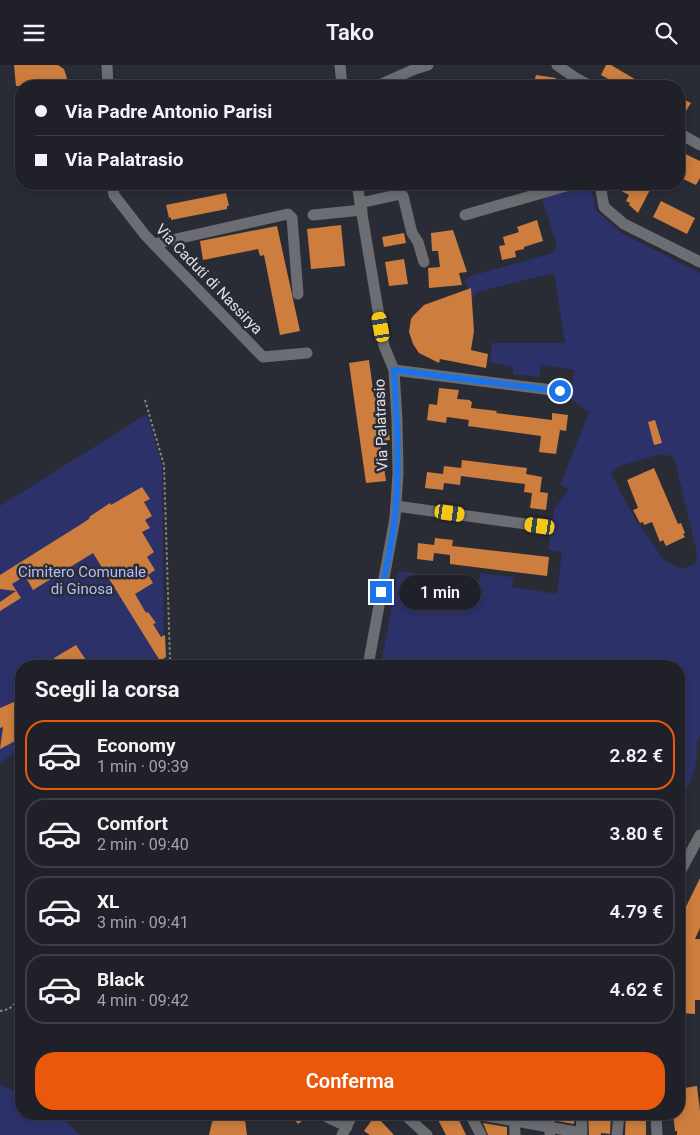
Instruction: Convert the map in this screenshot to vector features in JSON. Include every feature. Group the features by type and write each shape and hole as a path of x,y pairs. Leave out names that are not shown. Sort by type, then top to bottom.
{"street":[{"path":"106,65 107,80"},
{"path":"340,65 341,80"},
{"path":"390,80 428,65"},
{"path":"557,65 573,80"},
{"path":"574,65 575,80"},
{"path":"685,136 700,145"},
{"name":"Via Caduti di Nassirya","path":"113,190 114,195 154,244 263,357 307,353"},
{"name":"Via Palatrasio","path":"358,190 384,346 394,370 398,421 398,473 395,518 369,660"},
{"path":"465,215 552,190"},
{"path":"601,190 604,207 624,224 700,262"},
{"path":"313,215 361,207 401,194 412,233 418,242 424,262"},
{"path":"154,244 288,214 292,218 298,294"},
{"path":"394,370 560,391"},
{"path":"396,506 540,526"},
{"path":"685,863 700,835"},
{"path":"335,1120 344,1131"},
{"path":"411,1120 427,1135"},
{"path":"473,1120 481,1135"},
{"path":"514,1120 515,1135"},
{"path":"532,1120 550,1131 582,1133 581,1120"},
{"path":"617,1135 618,1120"},
{"path":"656,1120 657,1135"}],"path":[{"path":"145,400 164,465 170,659 168,660"},
{"path":"0,1011 9,1009 15,1003"}],"green space":[{"path":"572,190 591,190 596,210 621,233 700,273 700,735 696,744 697,751 693,775 685,793 685,660 382,660 398,571 479,581 480,573 513,577 512,587 557,594 562,552 548,550 554,509 569,489 560,485 589,412 568,397 575,370 541,365 539,377 513,374 513,367 490,362 492,343 565,343 554,273 477,292 472,299 465,280 471,276 553,253 557,246 542,198","holes":["661,454 674,457 697,553 695,564 681,569 663,559 634,517 611,474 619,466"]},
{"name":"Cimitero Comunale di Ginosa","path":"147,414 162,466 164,656 158,660 15,660 15,753 0,763 0,506"},
{"path":"0,1085 15,1091 15,1120 65,1120 80,1135 0,1135"}],"building":[{"path":"14,65 58,65 64,69 67,78 66,80 15,80"},
{"path":"606,65 611,65 636,80 610,80 601,75"},
{"path":"536,75 556,78 556,80 535,80"},
{"path":"685,100 691,103 685,112"},
{"path":"685,154 700,161 700,178 696,185 685,180"},
{"path":"619,190 650,190 638,213 626,201 629,195"},
{"path":"226,193 229,206 227,206 227,209 171,220 171,217 169,218 166,205"},
{"path":"661,201 695,218 687,234 653,217"},
{"path":"537,220 543,241 515,251 516,257 502,260 499,246 505,245 503,237 519,232 517,227"},
{"path":"341,225 345,266 311,269 307,229"},
{"path":"277,226 300,331 280,335 264,255 260,256 258,249 203,260 200,241"},
{"path":"453,230 467,272 459,273 462,285 429,288 428,268 440,267 438,251 432,251 431,233"},
{"path":"404,233 406,243 384,247 382,237"},
{"path":"404,259 408,284 389,286 385,262"},
{"path":"471,288 474,331 471,350 488,354 486,368 440,359 439,363 419,353 413,344 409,332 411,319 414,315 424,305"},
{"path":"369,360 374,397 383,396 385,409 376,410 379,428 388,427 390,440 380,441 386,481 366,483 349,363"},
{"path":"439,388 459,390 457,399 470,400 472,402 471,408 552,420 552,413 568,415 566,431 560,430 556,454 539,452 541,436 468,426 469,420 447,417 446,423 427,420 429,404 437,405"},
{"path":"655,420 662,443 654,445 648,422"},
{"path":"462,460 527,468 526,474 542,477 540,492 548,493 546,510 530,508 532,493 524,492 525,484 461,476 460,485 444,483 443,490 425,488 427,472 443,474 444,466 461,468"},
{"path":"654,468 678,524 681,523 685,533 683,534 685,537 666,546 663,540 660,542 652,522 644,525 643,522 640,523 633,510 638,508 627,480"},
{"path":"142,487 150,499 144,502 152,516 145,520 150,528 142,532 154,552 147,557 155,570 148,575 153,583 135,594 146,613 148,612 156,623 153,624 161,637 165,635 166,657 162,660 159,660 93,553 33,590 25,576 12,584 21,598 0,611 0,602 16,591 0,589 0,575 83,523 110,503 111,505"},
{"path":"435,538 453,540 452,546 549,557 547,576 450,564 450,555 434,553 433,561 417,559 418,543 434,545"},
{"path":"76,645 86,660 55,660 54,658"},
{"path":"14,702 15,704 15,741 0,749 3,727 0,728 0,708"},
{"path":"700,878 700,928 695,939 700,939 700,1000 695,1000 695,1014 685,1013 685,909"},
{"path":"697,1086 700,1135 677,1135 677,1131 675,1131 674,1120 685,1120 685,1088"},
{"path":"214,1120 245,1120 247,1135 209,1135"},
{"path":"295,1120 303,1120 298,1124"},
{"path":"372,1120 379,1120 394,1135 370,1135 364,1131"},
{"path":"438,1120 459,1120 466,1135 446,1135"},
{"path":"574,1120 574,1124 557,1121"},
{"path":"588,1120 611,1120 610,1134 589,1135"},
{"path":"626,1120 646,1120 646,1135 625,1135"},
{"path":"483,1123 507,1127 507,1135 488,1135"}],"route":[{"path":"381,592 395,518 398,473 398,421 394,370 560,391"}]}
